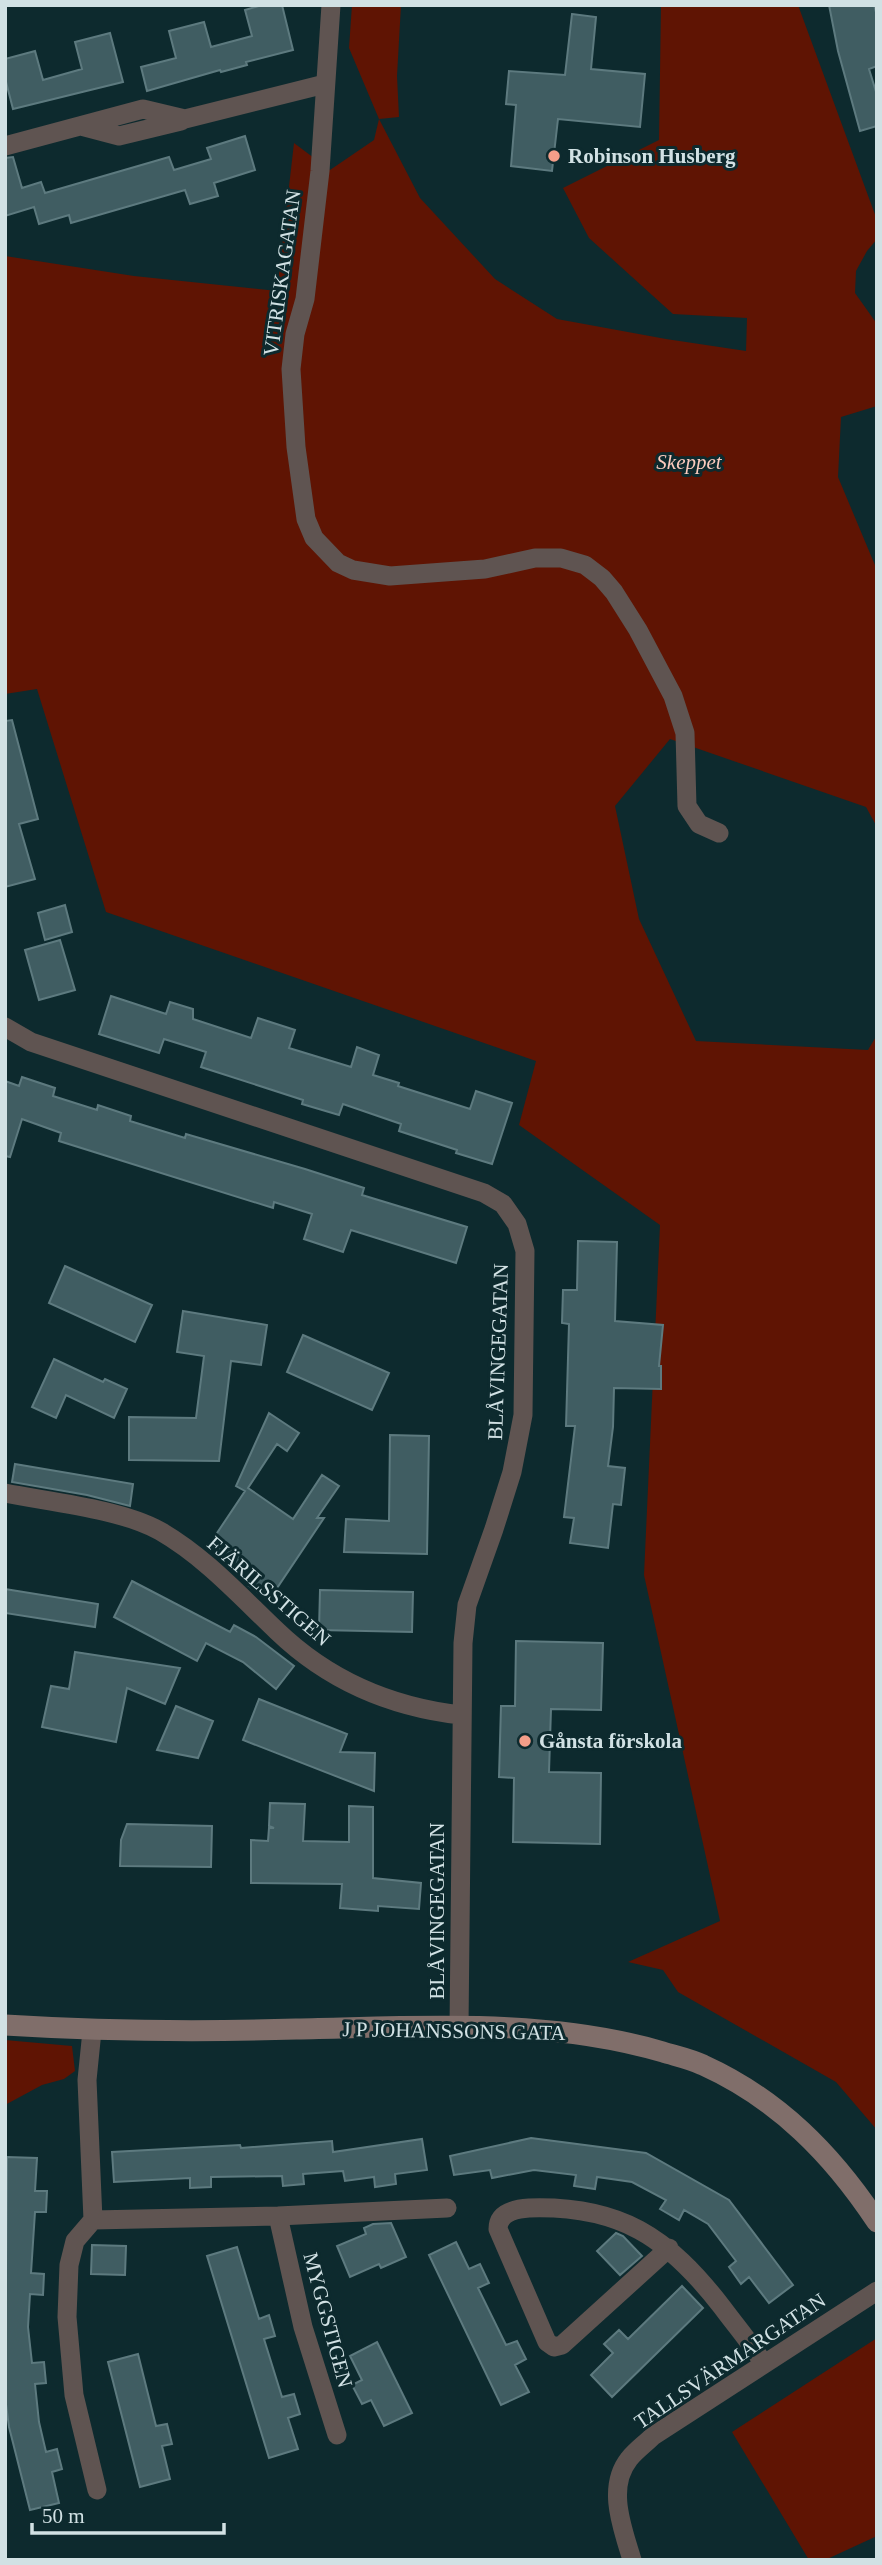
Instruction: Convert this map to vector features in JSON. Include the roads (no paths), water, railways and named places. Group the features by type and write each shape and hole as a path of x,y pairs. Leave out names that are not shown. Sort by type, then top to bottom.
{"street":[{"name":"VITRISKAGATAN","path":"331,5 320,172 305,299 295,334 291,369 306,519 314,538 338,563 353,570 390,576 485,569 535,558 561,558 584,565 602,578 638,630 673,695 685,733 687,806 699,824 719,833"},
{"path":"5,146 143,109 185,120 326,84"},
{"name":"BLÅVINGEGATAN","path":"5,1027 32,1042 485,1193 503,1204 517,1224 525,1251 523,1415 512,1472 467,1605 463,1643 459,2028"},
{"name":"FJÄRILSSTIGEN","path":"5,1493 128,1517 159,1531 216,1571 277,1631 308,1658 335,1676 390,1702 425,1711 461,1715"},
{"name":"J P JOHANSSONS GATA","path":"5,2025 92,2031 459,2028 558,2030 633,2044 701,2064 751,2091 798,2126 851,2183 877,2222"},
{"path":"92,2031 87,2080 93,2220 75,2241 69,2265 67,2317 74,2395 97,2490"},
{"path":"668,2248 562,2345 554,2347 547,2342 523,2290 498,2229 498,2222 502,2216 518,2209 556,2207 595,2212 633,2225 668,2248 698,2276 763,2363"},
{"path":"93,2220 278,2216 447,2208"},
{"name":"MYGGSTIGEN","path":"278,2216 303,2327 337,2435"},
{"name":"TALLSVÄRMARGATAN","path":"632,2560 619,2515 617,2487 627,2460 653,2436 877,2291"}],"place":[{"name":"Robinson Husberg","path":"554,156"},
{"name":"Gånsta förskola","path":"525,1741"}],"park label":[{"name":"Skeppet","path":"689,462"}]}
